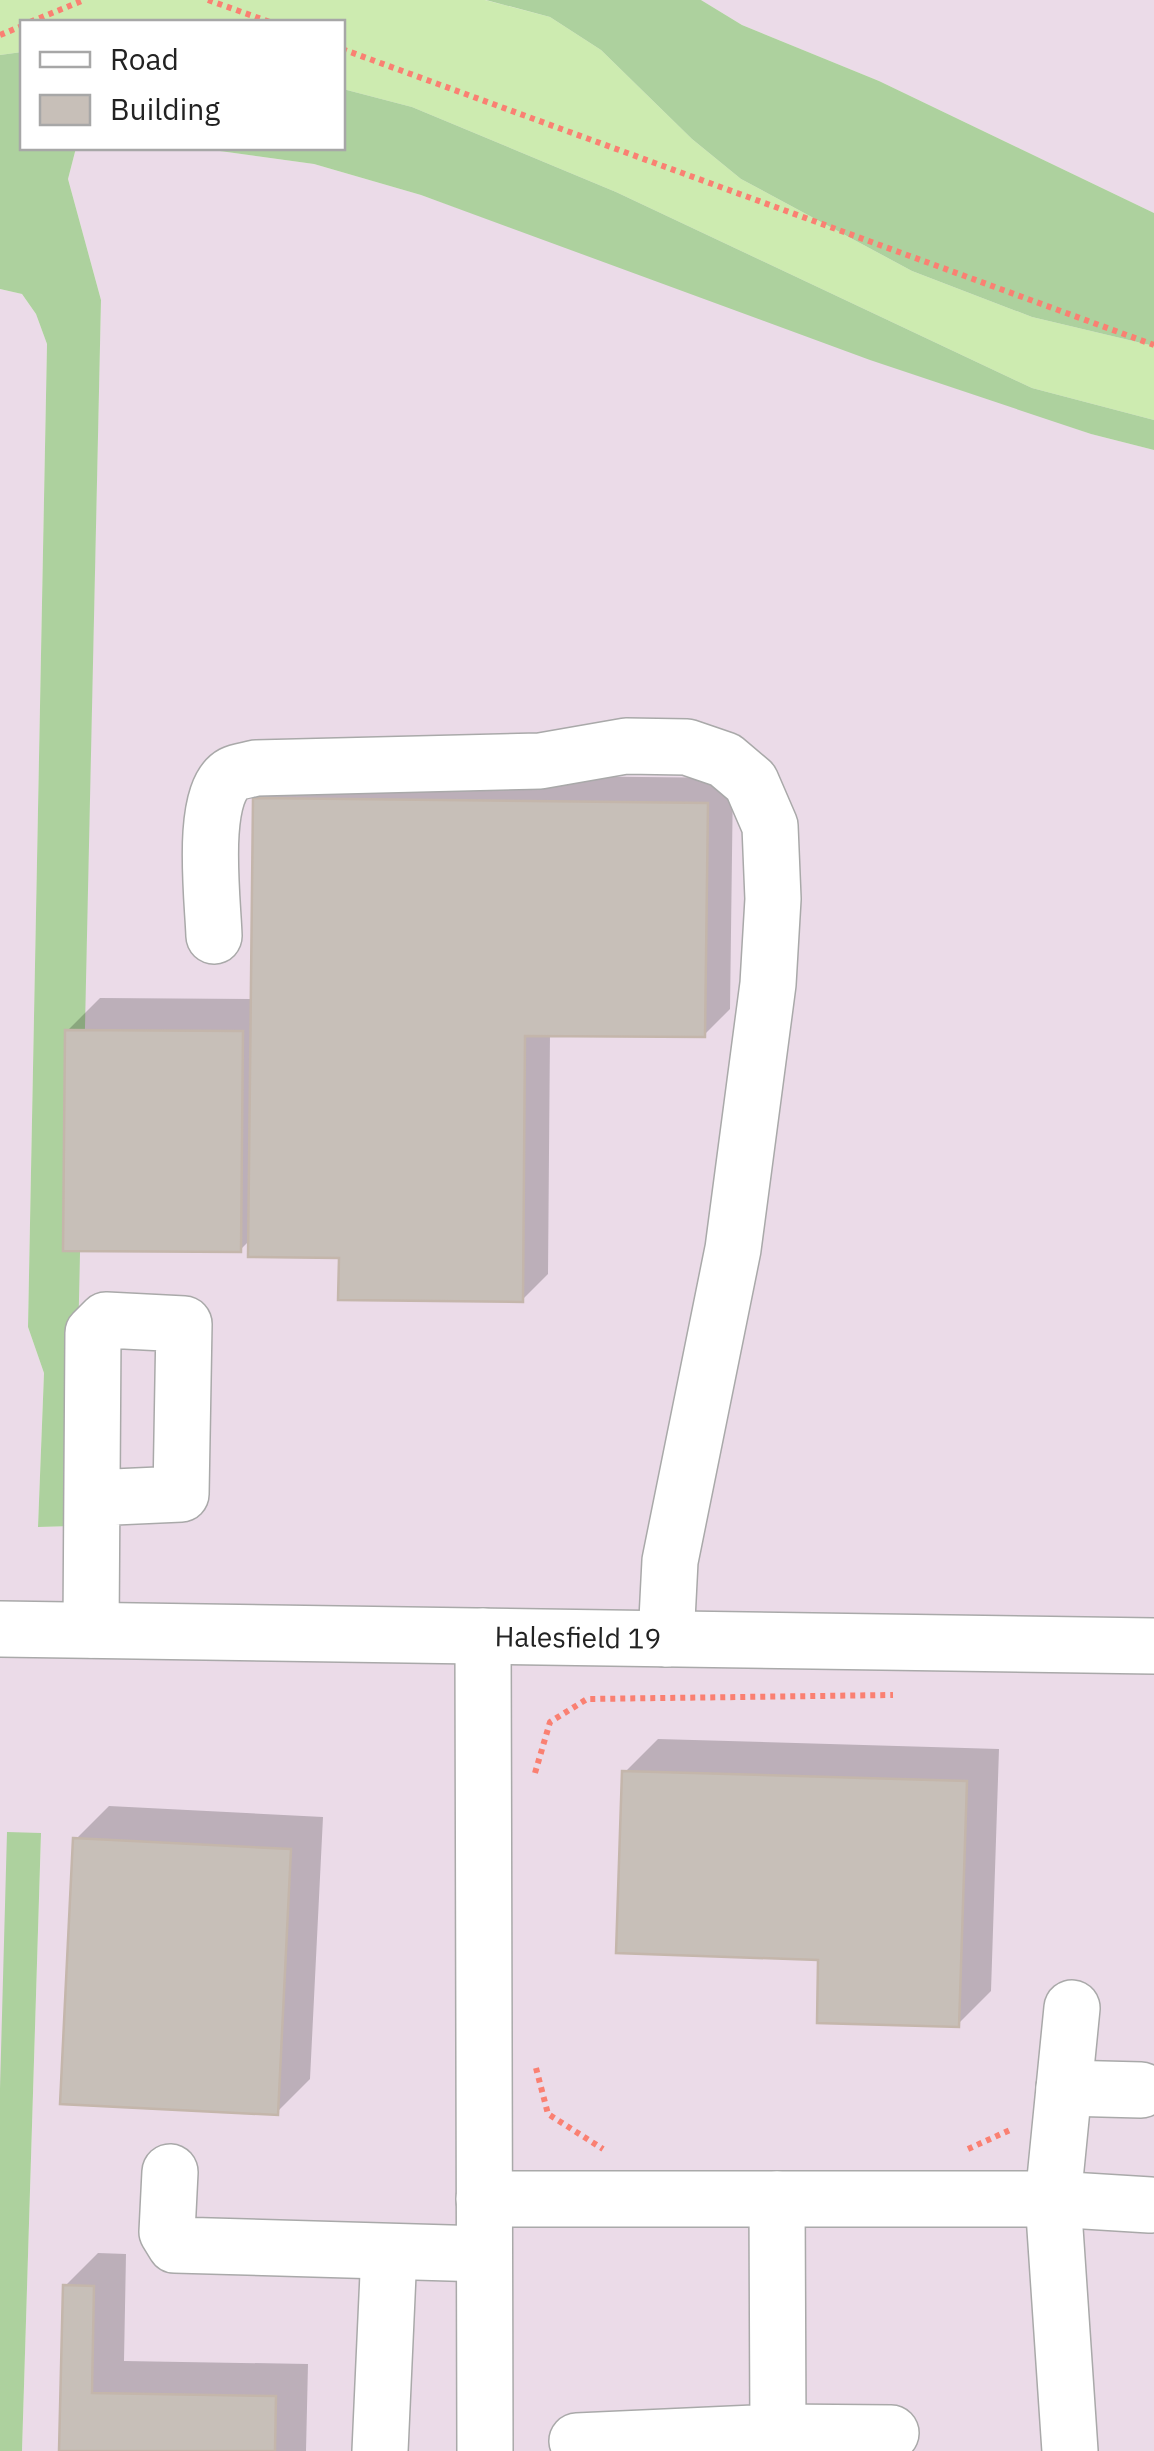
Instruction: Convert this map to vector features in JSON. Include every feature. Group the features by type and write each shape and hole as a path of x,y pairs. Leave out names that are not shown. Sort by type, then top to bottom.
{"street":[{"path":"214,936 212,814 220,789 230,775 256,768 540,761 626,746 687,747 726,760 751,782 770,826 773,899 768,984 733,1249 670,1560 666,1639"},
{"path":"91,1630 92,1498"},
{"name":"Halesfield 19","path":"0,1628 1154,1646"},
{"path":"483,1636 485,2451"},
{"path":"1070,2451 1052,2199 1072,2008"},
{"path":"1062,2107 1141,2090"},
{"path":"170,2172 168,2232 175,2245 484,2254"},
{"path":"484,2199 1052,2199 1150,2206"},
{"path":"777,2199 778,2432"},
{"path":"380,2451 389,2252"},
{"path":"577,2441 778,2432 892,2432"}],"path":[{"path":"35,20 84,0"},
{"path":"208,0 264,20"},
{"path":"345,50 1154,345"},
{"path":"534,1776 550,1722 587,1699 900,1695"},
{"path":"534,2062 548,2114 614,2155"},
{"path":"960,2153 1001,2130 1062,2107"}],"shaded area":[{"path":"701,0 1154,0 1154,213 879,81 742,25"},
{"path":"75,150 212,150 314,164 421,195 1091,434 1154,450 1154,2451 22,2451 41,1834 0,2089 0,289 22,294 36,314 47,344 28,1327 44,1373 38,1527 73,1526 101,300 68,179"}],"green space":[{"path":"0,0 485,0 550,17 601,50 692,139 741,179 912,271 1032,317 1154,346 1154,420 1032,388 616,192 412,107 345,90 345,20 20,20 20,52 0,55"},
{"path":"486,0 701,0 742,25 879,81 1154,213 1154,346 1032,317 912,271 741,179 692,139 601,50 550,17"},
{"path":"20,52 20,150 75,150 68,179 101,300 74,1526 38,1527 44,1373 28,1327 47,344 36,314 22,294 0,289 0,55"},
{"path":"345,90 412,107 616,192 1032,388 1154,420 1154,450 1091,434 870,360 421,195 314,164 212,150 345,150"},
{"path":"7,1832 41,1833 22,2451 0,2451 0,2089"}],"building":[{"path":"253,798 708,803 705,1037 525,1036 523,1302 338,1300 339,1258 248,1257"},
{"path":"65,1030 243,1031 241,1252 63,1251"},
{"path":"622,1771 967,1781 959,2027 817,2023 818,1960 616,1953"},
{"path":"73,1838 291,1849 278,2115 60,2104"},
{"path":"63,2285 94,2286 92,2393 276,2396 275,2451 59,2451"}]}
